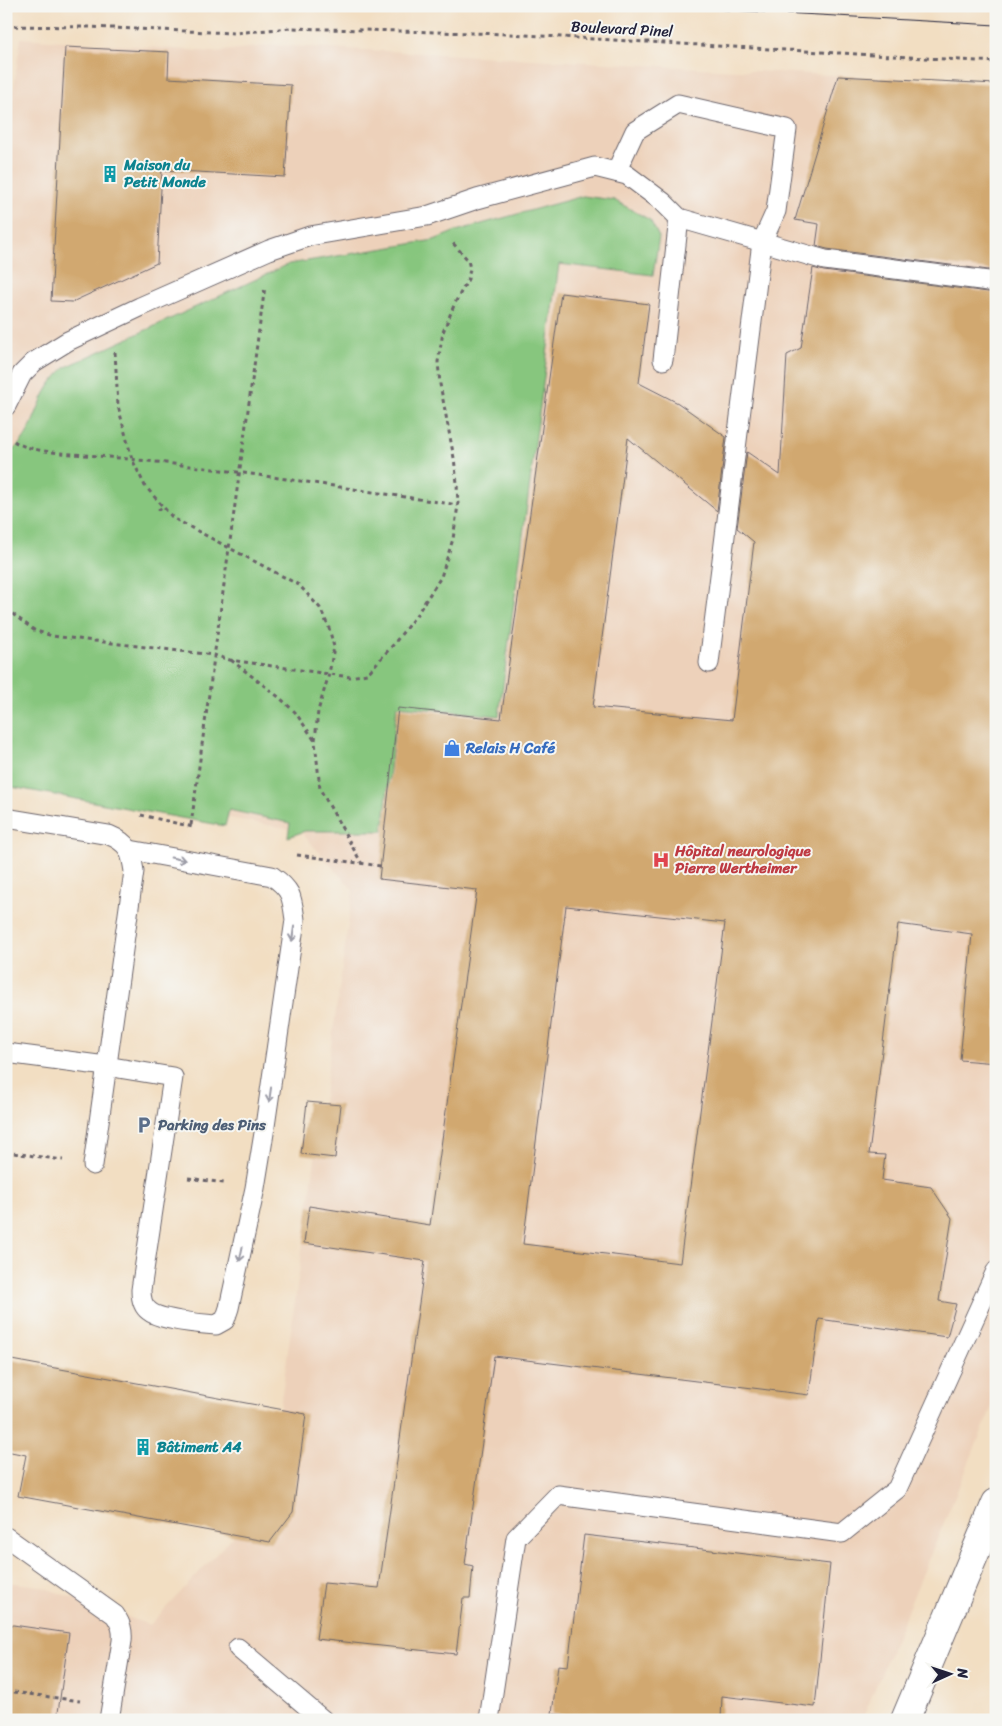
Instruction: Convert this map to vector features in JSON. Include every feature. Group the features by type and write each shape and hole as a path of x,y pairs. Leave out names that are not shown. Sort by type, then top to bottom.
{"street":[{"path":"905,1720 996,1503"}],"lane":[{"path":"616,172 635,131 678,104 787,128 776,211 762,242 709,663"},
{"path":"6,406 22,374 34,362 68,341 270,250 310,236 427,216 477,199 595,167 628,175 680,218 762,242 825,260 996,282"},
{"path":"663,360 680,218"},
{"path":"6,818 109,836 120,839 130,850 134,871 93,1165"},
{"path":"6,1053 173,1077 141,1290 142,1303 148,1311 158,1316 216,1325 225,1320 230,1308 256,1179 295,920 292,898 284,884 272,876 130,850"},
{"path":"489,1720 516,1538 558,1495 842,1533 897,1490 996,1271"},
{"path":"6,1538 115,1615 120,1623 122,1641 110,1712"},
{"path":"238,1648 323,1720"}],"path":[{"name":"Boulevard Pinel","path":"6,26 234,33 290,28 508,34 996,62"},
{"path":"6,609 34,630 52,636 214,655 230,660 350,677 367,674 417,614 441,577 453,539 458,505 454,458 440,384 438,362 444,332 455,303 468,279 470,269 468,260 447,236"},
{"path":"191,826 266,280"},
{"path":"114,344 118,406 132,459 146,486 173,518 299,584 320,608 329,628 334,647 329,674 318,711 315,741 320,789 362,864"},
{"path":"14,441 19,446 50,451 240,472 458,505"},
{"path":"158,510 163,507"},
{"path":"230,660 280,698 295,712 315,741"},
{"path":"6,1692 110,1712"}],"shaded area":[{"name":"Hôpital neurologique Pierre Wertheimer","path":"21,38 215,52 274,45 996,84 996,1397 862,1720 6,1720 6,1582 39,1586 150,1625 267,1500 353,890 300,831 6,776 6,141"}],"green space":[{"path":"583,196 614,200 650,220 659,237 653,275 559,264 499,716 397,706 383,831 305,831 288,837 290,823 229,810 225,826 6,786 6,454 22,441 32,424 43,397 61,372 66,367 289,264 434,240 456,231"}],"building":[{"name":"Maison du Petit Monde","path":"65,47 169,52 168,78 291,85 285,177 162,170 157,263 72,302 51,301"},
{"path":"838,76 996,84 996,271 816,246 819,224 795,220"},
{"path":"813,268 996,293 996,1063 960,1060 972,934 898,924 869,1154 885,1155 882,1180 931,1187 952,1218 939,1301 956,1304 947,1337 819,1319 809,1395 494,1356 465,1564 473,1566 470,1598 463,1598 456,1654 316,1639 324,1583 379,1588 425,1261 304,1243 309,1206 430,1225 477,890 379,879 398,708 501,719 561,293 649,304 639,383 678,403 726,437 717,511 628,438 593,707 732,720 754,542 737,528 747,452 780,475 787,355 801,348","holes":["566,906 725,923 680,1263 523,1244"]},
{"path":"307,1102 341,1105 335,1158 301,1154"},
{"name":"Bâtiment A4","path":"6,1359 306,1414 293,1512 270,1542 18,1496 26,1455 6,1451"},
{"path":"584,1535 830,1564 815,1707 722,1696 721,1720 563,1720 564,1715 552,1714 558,1665 568,1666"},
{"path":"6,1624 69,1633 57,1720 6,1720"}],"tram line":[{"path":"659,6 996,25"},
{"path":"986,6 996,7"}],"place":[{"name":"Maison du Petit Monde","path":"110,174"},
{"name":"Relais H Café","path":"452,748"},
{"name":"Hôpital neurologique Pierre Wertheimer","path":"661,860"},
{"name":"Parking des Pins","path":"144,1125"},
{"name":"Bâtiment A4","path":"143,1447"}]}
